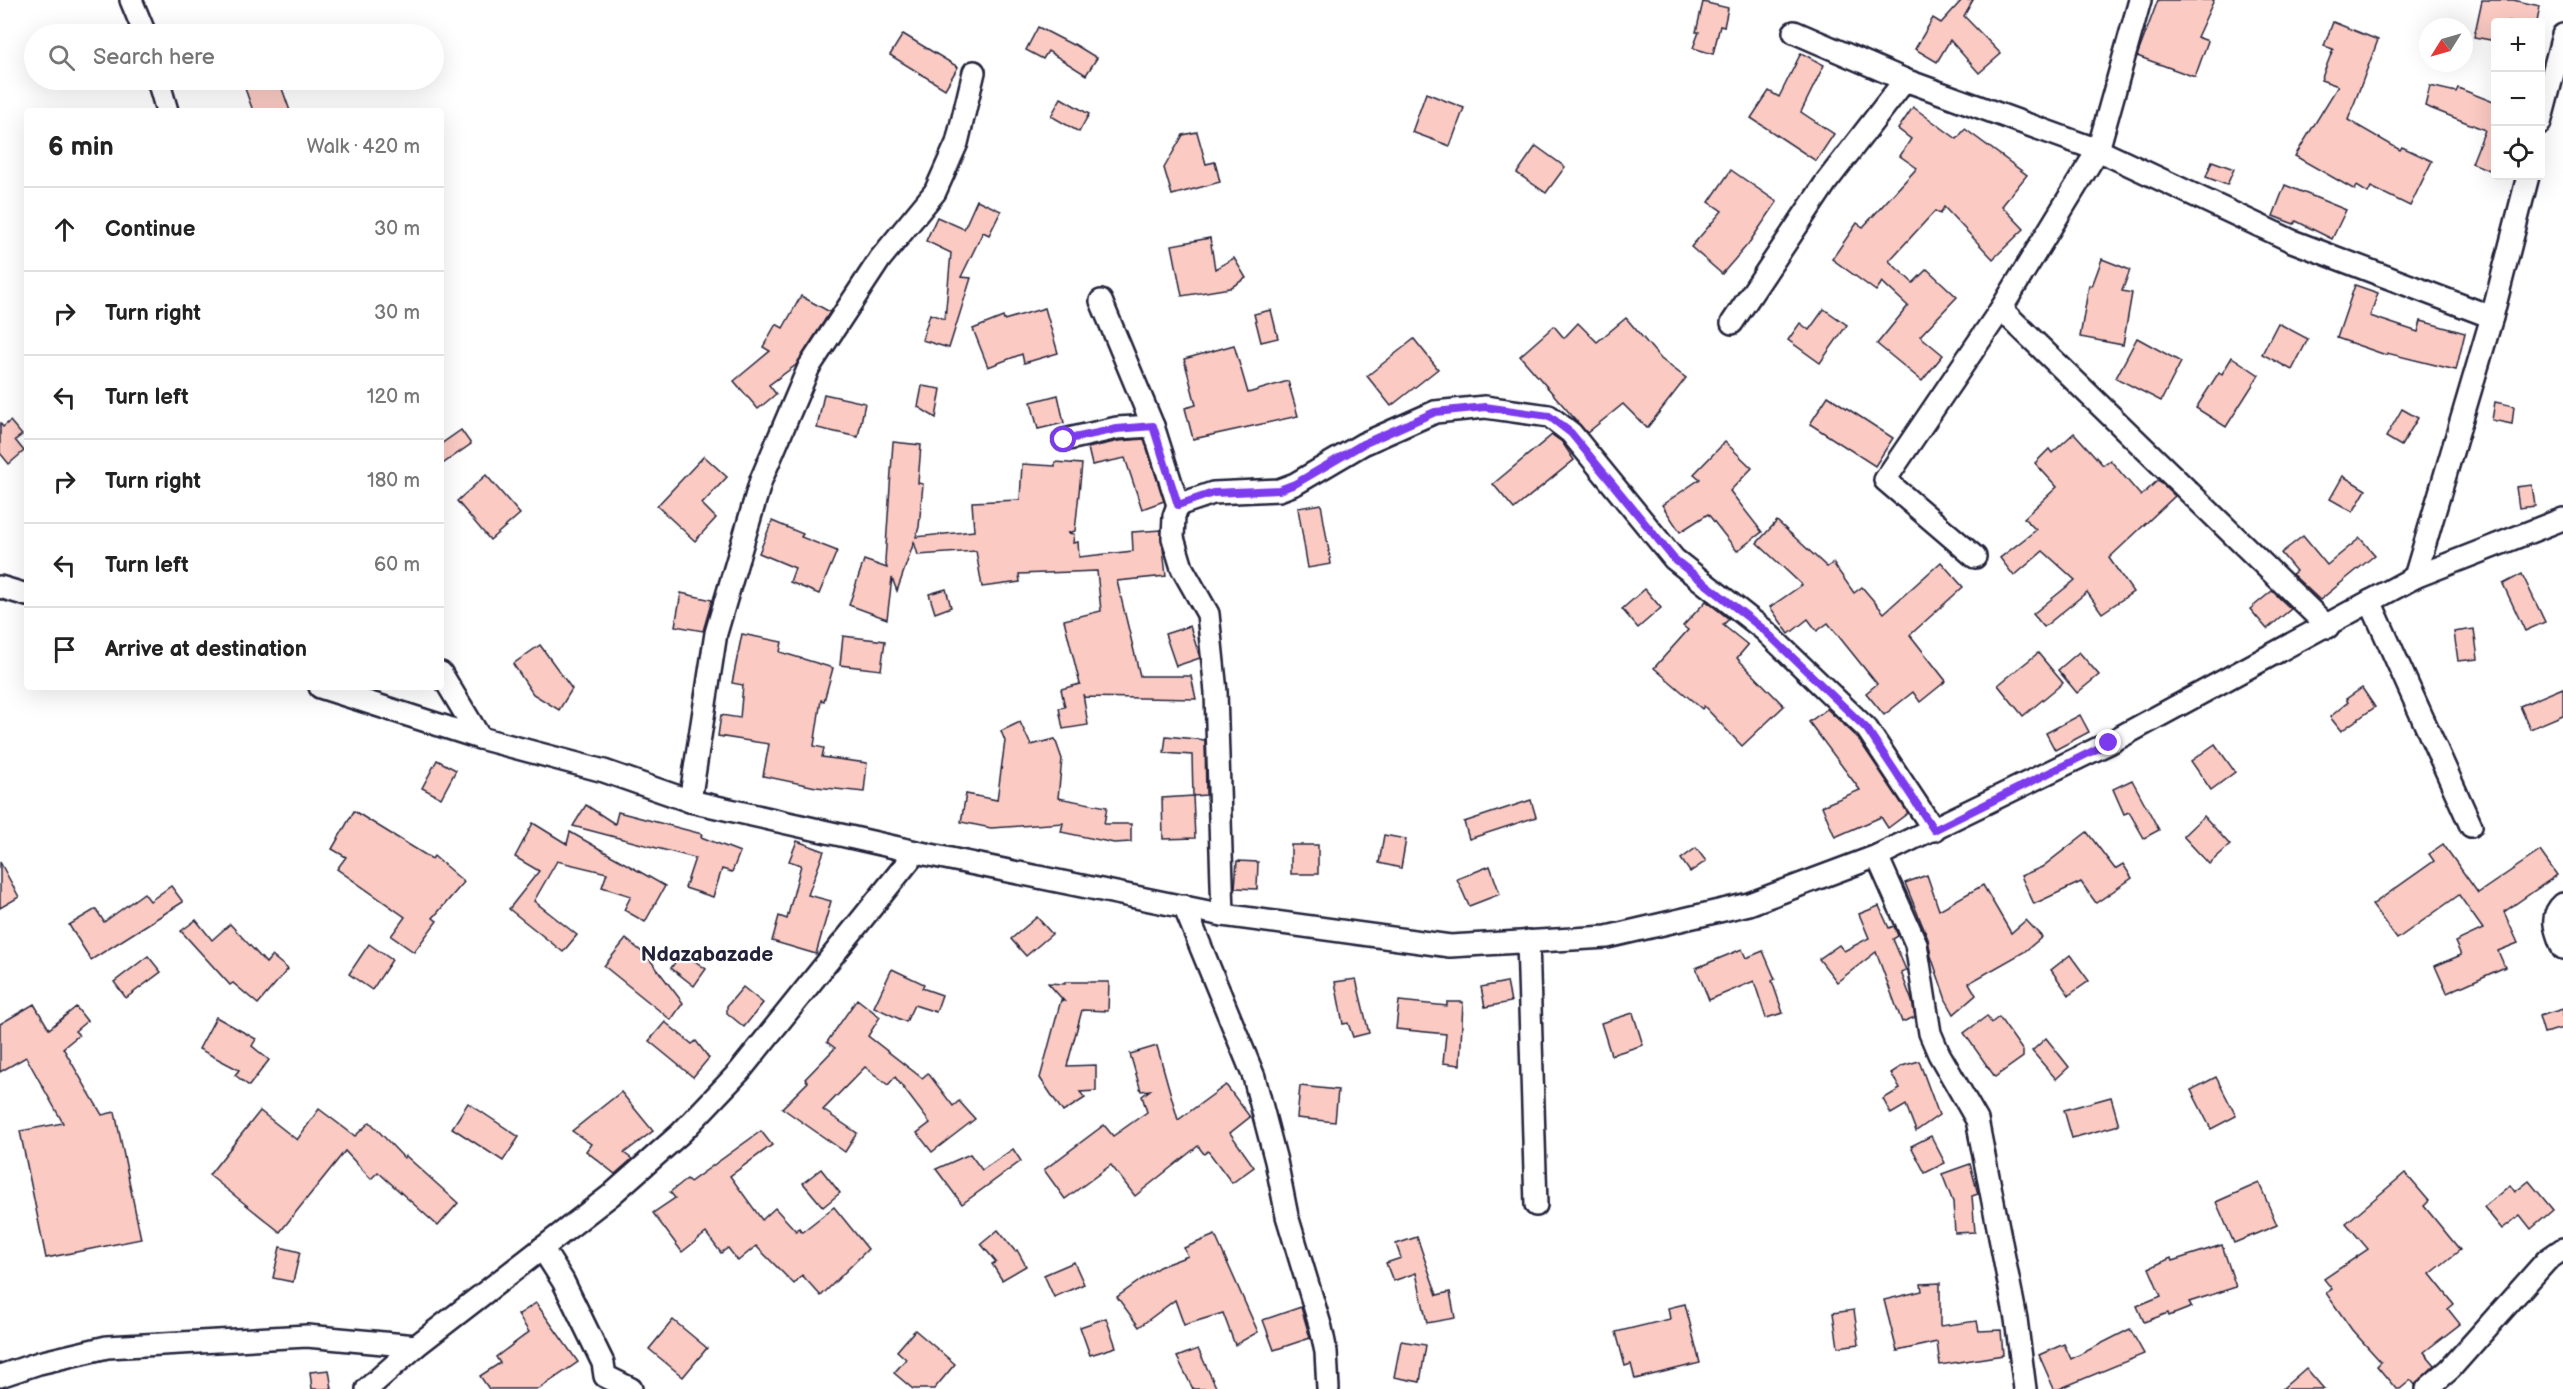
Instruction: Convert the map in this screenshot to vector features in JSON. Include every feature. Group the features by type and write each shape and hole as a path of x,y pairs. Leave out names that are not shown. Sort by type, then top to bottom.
{"street":[{"path":"131,0 141,24"},
{"path":"1975,557 1885,480 2001,309 2098,150 2140,0"},
{"path":"1794,32 1905,80 2098,150 2292,241 2492,317"},
{"path":"2545,108 2561,48"},
{"path":"690,801 716,633 761,480 809,367 880,259 935,192 957,143 974,72"},
{"path":"1731,322 1827,181 1905,80"},
{"path":"161,90 166,108"},
{"path":"2415,578 2492,317 2527,180"},
{"path":"1101,301 1153,426 1178,505 1174,516 1173,537 1182,568 1208,614 1217,703 1223,915"},
{"path":"2001,309 2328,627"},
{"path":"1178,505 1213,493 1279,490 1363,444 1435,412 1485,407 1549,416 1571,433 1674,559 1763,629 1867,729 1934,830"},
{"path":"1064,440 1117,429 1153,426"},
{"path":"329,690 480,738 604,771 690,801 916,852 1223,915 1450,946 1607,937 1749,904 1877,856 2109,743 2328,627 2370,601 2415,578 2563,519"},
{"path":"0,587 24,594"},
{"path":"2370,601 2471,826"},
{"path":"444,678 480,738"},
{"path":"367,1389 416,1346 611,1195 689,1126 739,1072 916,852"},
{"path":"1877,856 1916,944 1930,1033 1939,1054 1977,1120 2016,1319 2020,1387"},
{"path":"2563,904 2555,913 2554,924 2563,949"},
{"path":"1184,906 1254,1077 1276,1161 1287,1216 1321,1328 1326,1352 1328,1389"},
{"path":"1528,941 1536,1205"},
{"path":"542,1248 563,1281 603,1364 605,1376 631,1389"},
{"path":"2427,1389 2450,1369 2547,1260 2563,1249"},
{"path":"0,1376 39,1363 107,1347 307,1336 416,1346"}],"building":[{"path":"1962,0 1973,0 1964,16 2001,54 1979,73 1950,40 1937,62 1915,49 1933,18 1941,23"},
{"path":"2158,0 2214,0 2197,37 2208,41 2195,77 2137,56"},
{"path":"2482,0 2513,0 2540,6 2538,18 2491,18 2491,40 2474,37"},
{"path":"1703,2 1728,8 1724,27 1720,26 1713,54 1693,48 1699,32 1696,32"},
{"path":"2333,22 2378,40 2348,120 2400,150 2402,147 2432,161 2410,206 2371,187 2368,193 2357,186 2355,190 2295,156 2338,86 2321,80 2333,49 2324,46"},
{"path":"1038,27 1097,58 1086,75 1048,51 1043,59 1026,50"},
{"path":"903,34 958,67 945,89 890,55"},
{"path":"1801,53 1824,65 1801,112 1834,134 1816,161 1751,118 1769,91 1779,97"},
{"path":"2430,86 2456,92 2458,88 2491,101 2491,171 2472,163 2485,130 2425,106"},
{"path":"246,90 283,90 289,108 252,108"},
{"path":"1426,93 1464,108 1450,146 1412,132"},
{"path":"1061,98 1089,114 1079,132 1051,116"},
{"path":"1913,107 1957,139 1965,129 2027,175 2002,206 2024,229 1993,259 1944,207 1940,214 1935,211 1889,261 1913,283 1927,269 1957,297 1920,336 1943,355 1922,381 1877,344 1908,306 1882,282 1876,291 1832,259 1857,223 1863,227 1917,168 1900,156 1911,139 1898,129"},
{"path":"1197,132 1206,164 1215,162 1220,182 1172,195 1164,168 1183,135"},
{"path":"1536,146 1565,167 1546,193 1517,173"},
{"path":"2212,161 2234,169 2227,185 2206,177"},
{"path":"1731,170 1777,202 1749,243 1722,274 1691,247 1722,211 1709,202"},
{"path":"2285,185 2346,210 2332,239 2296,221 2294,224 2273,216"},
{"path":"977,200 1001,211 989,235 983,232 961,277 971,278 949,348 922,340 930,314 945,319 951,253 926,241 937,217 964,229"},
{"path":"1210,238 1215,269 1234,258 1246,278 1230,288 1182,296 1172,245"},
{"path":"2102,259 2130,270 2122,291 2132,293 2123,345 2080,337 2089,285 2092,286"},
{"path":"2355,285 2378,293 2370,316 2418,332 2421,321 2465,333 2456,370 2387,353 2386,355 2337,338"},
{"path":"801,296 830,312 796,365 769,385 776,394 758,409 734,381 770,351 763,347 776,324 783,328"},
{"path":"1045,308 1058,353 1024,363 1022,354 988,367 973,329 1003,317 1004,320"},
{"path":"1824,309 1847,325 1820,363 1788,340 1800,323 1809,330"},
{"path":"1271,310 1278,338 1261,342 1254,314"},
{"path":"1626,318 1661,359 1686,378 1647,428 1623,404 1587,433 1520,356 1554,326 1564,338 1578,323 1597,342"},
{"path":"2278,323 2308,339 2292,370 2262,354"},
{"path":"2137,338 2181,362 2161,401 2116,378"},
{"path":"1414,339 1438,369 1391,406 1367,376"},
{"path":"1234,345 1248,393 1288,381 1298,416 1193,439 1185,408 1196,405 1184,359"},
{"path":"2232,357 2259,375 2226,427 2196,408 2219,372 2222,374"},
{"path":"922,386 941,389 936,418 918,407"},
{"path":"824,394 865,403 858,437 817,428"},
{"path":"1058,395 1064,423 1038,429 1031,402"},
{"path":"1828,396 1893,438 1875,466 1810,424"},
{"path":"2495,402 2514,406 2512,424 2492,420"},
{"path":"2402,409 2418,418 2401,446 2386,437"},
{"path":"10,421 22,435 15,440 24,451 9,464 0,453 0,423 3,427"},
{"path":"461,430 471,444 444,463 444,442"},
{"path":"2074,433 2103,465 2110,460 2141,496 2158,480 2175,496 2109,558 2133,592 2102,613 2087,592 2044,627 2033,614 2075,580 2043,551 2014,576 2000,558 2036,530 2024,518 2057,487 2035,463 2049,449 2052,453"},
{"path":"1552,435 1562,442 1574,460 1514,509 1493,484"},
{"path":"1144,439 1164,501 1142,509 1125,458 1092,465 1088,448 1119,441"},
{"path":"893,442 921,445 918,483 923,484 916,537 974,531 972,502 1020,500 1022,464 1055,466 1055,462 1082,464 1075,531 1068,533 1074,534 1073,543 1078,542 1079,557 1133,551 1132,532 1161,530 1166,576 1117,581 1140,676 1191,676 1196,699 1084,697 1083,694 1088,725 1063,729 1059,708 1065,707 1061,689 1080,684 1064,620 1101,611 1097,571 1019,574 1020,582 982,587 976,551 918,555 914,542 897,591 892,578 887,619 849,605 864,560 887,568 885,561"},
{"path":"1725,442 1752,468 1730,491 1762,532 1737,551 1708,514 1680,532 1662,505 1700,479 1694,474"},
{"path":"704,456 727,477 702,504 716,518 695,541 657,506"},
{"path":"486,475 520,514 490,540 457,501"},
{"path":"2343,476 2366,490 2353,512 2330,499"},
{"path":"2532,485 2535,506 2519,508 2516,487"},
{"path":"1321,504 1331,564 1308,568 1298,508"},
{"path":"772,521 803,534 801,537 837,551 819,594 790,582 795,568 759,553"},
{"path":"1777,521 1827,567 1833,563 1854,593 1862,587 1884,613 1941,562 1963,587 1910,635 1946,681 1920,702 1913,692 1884,715 1866,693 1877,684 1828,623 1817,631 1808,619 1789,634 1770,607 1802,585 1757,543"},
{"path":"2303,536 2327,565 2360,538 2375,555 2320,600 2292,574 2296,571 2281,553"},
{"path":"2522,574 2545,622 2525,631 2503,584"},
{"path":"946,589 951,607 935,613 929,594"},
{"path":"1645,589 1661,608 1638,628 1622,609"},
{"path":"2272,591 2291,609 2267,629 2250,609"},
{"path":"681,593 712,600 703,631 675,626"},
{"path":"1706,601 1729,619 1723,625 1748,645 1737,658 1784,706 1742,746 1704,706 1702,709 1654,668 1688,630 1683,626"},
{"path":"1190,626 1200,658 1176,666 1165,634"},
{"path":"2474,629 2478,659 2458,661 2454,632"},
{"path":"742,634 782,642 780,652 833,668 824,701 821,700 814,746 824,748 822,757 867,763 864,792 816,787 763,776 769,744 718,736 721,715 740,718 743,685 732,683"},
{"path":"843,636 885,641 881,670 840,665"},
{"path":"540,645 572,689 559,710 533,694 513,664"},
{"path":"2079,652 2099,675 2077,693 2058,670"},
{"path":"2038,653 2063,683 2023,716 1998,685"},
{"path":"2362,688 2375,707 2341,731 2330,717 2348,702 2346,699"},
{"path":"2563,688 2563,715 2530,729 2520,706"},
{"path":"1827,709 1857,737 1908,813 1888,828 1881,817 1835,837 1822,806 1860,790 1809,722"},
{"path":"2080,715 2089,732 2055,750 2046,733"},
{"path":"1020,722 1031,745 1055,739 1062,759 1058,798 1107,807 1104,824 1131,824 1131,842 1114,843 1061,832 1063,823 991,828 961,822 966,794 997,800 1005,741 1001,731"},
{"path":"1166,736 1205,740 1206,795 1193,796 1192,755 1164,753"},
{"path":"2215,744 2235,772 2211,790 2191,761"},
{"path":"437,760 456,770 441,798 422,788"},
{"path":"2132,780 2159,830 2144,838 2129,812 2124,814 2113,789"},
{"path":"1193,796 1195,838 1163,839 1162,798"},
{"path":"1531,800 1536,817 1469,839 1464,822"},
{"path":"586,805 615,824 618,812 702,834 701,837 740,852 732,872 722,869 713,897 685,888 695,858 573,826"},
{"path":"354,811 432,859 434,856 464,882 433,918 437,921 414,952 391,936 405,917 337,869 346,857 332,849"},
{"path":"2204,816 2230,845 2209,864 2183,836"},
{"path":"533,823 567,844 570,832 665,886 645,922 624,910 631,896 602,887 607,873 557,861 534,901 577,935 563,952 509,909 539,871 515,857"},
{"path":"2087,832 2115,869 2123,864 2132,878 2096,903 2081,882 2034,904 2021,876 2042,867"},
{"path":"1384,835 1406,839 1401,868 1379,863"},
{"path":"797,841 824,851 808,895 831,901 816,954 772,941 779,916 787,919 801,865 789,861"},
{"path":"2443,844 2478,893 2540,851 2557,875 2504,912 2518,943 2498,951 2505,967 2447,993 2435,966 2461,955 2455,942 2483,929 2459,895 2397,939 2372,905 2434,861 2429,854"},
{"path":"1291,845 1318,845 1318,874 1291,874"},
{"path":"1696,848 1706,861 1690,872 1681,859"},
{"path":"1237,861 1258,862 1257,889 1235,888"},
{"path":"0,862 19,897 0,908"},
{"path":"1490,866 1500,894 1469,906 1457,879"},
{"path":"1927,875 1939,910 1983,885 2011,933 2026,920 2042,937 2024,952 1969,983 1976,995 1954,1014 1946,1000 1931,956 1928,939 1905,883"},
{"path":"171,886 183,902 91,960 69,925 96,909 104,922 144,893 150,901"},
{"path":"1879,906 1889,928 1894,926 1898,936 1893,939 1906,970 1901,972 1912,1001 1915,1017 1902,1022 1876,952 1837,982 1819,959 1839,945 1844,951 1869,938 1859,914"},
{"path":"1037,917 1052,934 1026,956 1011,939"},
{"path":"196,920 212,940 230,924 266,963 272,956 288,969 258,1004 233,983 230,985 181,931"},
{"path":"626,939 647,956 683,1003 671,1020 604,966"},
{"path":"369,944 392,960 372,990 349,974"},
{"path":"1742,949 1746,958 1763,951 1775,979 1772,981 1783,1013 1766,1018 1754,981 1709,1000 1696,968"},
{"path":"682,952 706,969 694,986 671,968"},
{"path":"2070,955 2089,981 2069,995 2051,970"},
{"path":"148,956 161,972 126,998 114,982"},
{"path":"892,969 924,984 922,988 942,995 936,1012 914,1005 906,1022 874,1007"},
{"path":"1356,979 1369,1033 1353,1037 1348,1023 1343,1024 1335,982"},
{"path":"1065,982 1109,982 1108,1011 1082,1010 1067,1066 1096,1065 1096,1091 1080,1092 1085,1098 1063,1112 1040,1078 1061,1000 1064,1001 1048,983 1065,984"},
{"path":"1507,982 1511,1002 1485,1007 1481,987"},
{"path":"743,987 763,1003 744,1027 727,1013 727,1006"},
{"path":"857,999 880,1017 868,1036 922,1078 928,1073 953,1106 959,1101 975,1119 932,1152 917,1133 930,1123 895,1077 888,1085 865,1067 823,1110 857,1133 845,1152 782,1108 808,1082 805,1079 835,1048 827,1042"},
{"path":"1399,1001 1447,1006 1447,1002 1463,1002 1460,1065 1443,1063 1446,1034 1396,1029"},
{"path":"34,1004 49,1029 76,1007 87,1021 75,1031 79,1035 63,1048 102,1115 115,1112 141,1239 46,1258 20,1131 63,1123 26,1057 0,1072 0,1024"},
{"path":"2563,1009 2563,1028 2544,1033 2539,1016"},
{"path":"1633,1013 1643,1045 1611,1055 1601,1023"},
{"path":"1987,1016 1991,1023 1999,1017 2023,1051 2023,1057 1995,1077 1964,1033"},
{"path":"216,1017 256,1039 252,1046 269,1060 249,1086 235,1075 239,1070 199,1049"},
{"path":"665,1022 692,1044 696,1041 709,1058 693,1077 649,1041"},
{"path":"2046,1038 2069,1067 2056,1079 2032,1051"},
{"path":"1157,1046 1178,1120 1226,1085 1250,1117 1230,1133 1254,1167 1232,1183 1208,1151 1204,1154 1198,1146 1135,1196 1111,1165 1065,1199 1044,1170 1104,1125 1113,1136 1147,1112 1142,1096 1150,1090 1141,1091 1130,1054"},
{"path":"1919,1061 1939,1115 1916,1131 1906,1105 1891,1114 1883,1099 1900,1089 1891,1073 1902,1066"},
{"path":"2216,1077 2236,1116 2211,1129 2191,1090"},
{"path":"1300,1086 1338,1090 1335,1122 1297,1118"},
{"path":"621,1092 653,1131 624,1153 632,1159 615,1174 586,1151 591,1144 572,1131"},
{"path":"2111,1097 2119,1125 2072,1138 2064,1110"},
{"path":"468,1103 519,1137 503,1161 452,1128"},
{"path":"319,1109 355,1136 370,1122 404,1158 406,1156 458,1203 438,1226 378,1172 371,1179 345,1151 280,1232 209,1175 260,1111 297,1140"},
{"path":"761,1131 772,1145 730,1176 762,1220 775,1208 796,1231 799,1228 802,1232 834,1207 868,1249 821,1296 802,1275 794,1284 756,1246 738,1261 728,1248 721,1253 706,1233 682,1252 653,1213 675,1198 670,1192 687,1179 690,1182"},
{"path":"1931,1136 1945,1163 1925,1173 1911,1146"},
{"path":"1013,1149 1021,1161 962,1204 936,1169 970,1154 982,1170"},
{"path":"1970,1164 1978,1194 1972,1196 1975,1232 1955,1233 1953,1202 1942,1174"},
{"path":"821,1169 840,1193 823,1207 803,1183"},
{"path":"2405,1173 2429,1201 2424,1206 2460,1250 2430,1274 2454,1304 2448,1309 2460,1324 2424,1352 2435,1365 2415,1385 2411,1380 2400,1389 2396,1389 2377,1366 2381,1362 2352,1330 2326,1293 2332,1289 2324,1279 2368,1249 2346,1223"},
{"path":"2529,1181 2553,1210 2531,1229 2520,1215 2502,1229 2484,1207 2510,1185 2515,1192"},
{"path":"2259,1183 2277,1225 2234,1243 2216,1202"},
{"path":"998,1230 1015,1251 1017,1250 1026,1266 1002,1280 992,1264 996,1262 981,1244"},
{"path":"1215,1235 1258,1332 1235,1345 1223,1313 1184,1325 1175,1300 1139,1327 1117,1297 1159,1267 1188,1256 1184,1248"},
{"path":"1417,1237 1437,1295 1450,1292 1455,1318 1427,1323 1416,1273 1393,1281 1386,1263 1401,1258 1396,1244"},
{"path":"2222,1245 2236,1287 2189,1302 2192,1307 2169,1316 2168,1313 2144,1322 2137,1306 2161,1296 2149,1268 2171,1258 2172,1261"},
{"path":"280,1247 300,1252 293,1282 273,1278"},
{"path":"1074,1262 1084,1284 1054,1297 1044,1275"},
{"path":"1940,1283 1940,1326 1977,1321 1979,1331 2001,1330 2003,1355 1940,1365 1937,1342 1897,1351 1884,1300 1922,1291 1921,1284"},
{"path":"536,1303 578,1362 539,1389 489,1389 480,1376 500,1363 496,1357 529,1332 518,1315"},
{"path":"1685,1304 1700,1363 1635,1379 1631,1364 1625,1366 1616,1332 1670,1319 1668,1308"},
{"path":"1301,1307 1310,1338 1274,1350 1263,1320"},
{"path":"1854,1310 1859,1344 1838,1347 1833,1313"},
{"path":"1106,1318 1116,1347 1090,1355 1080,1327"},
{"path":"673,1320 707,1348 683,1377 649,1349"},
{"path":"2130,1329 2144,1354 2059,1389 2054,1389 2039,1355 2064,1344 2071,1359"},
{"path":"915,1330 955,1364 934,1389 913,1389 894,1373 906,1359 897,1351"},
{"path":"1401,1341 1426,1345 1420,1382 1394,1377"},
{"path":"1198,1349 1217,1389 1193,1389 1177,1357"},
{"path":"2306,1368 2324,1389 2282,1389"},
{"path":"329,1370 332,1389 312,1389 310,1372"}],"district":[{"name":"Ndazabazade","path":"707,954"}],"route":[{"path":"1064,440 1117,429 1153,426 1178,505 1213,493 1279,490 1295,484 1363,444 1435,412 1485,407 1549,416 1571,433 1634,513 1674,559 1763,629 1867,729 1934,830 2109,743"}]}
